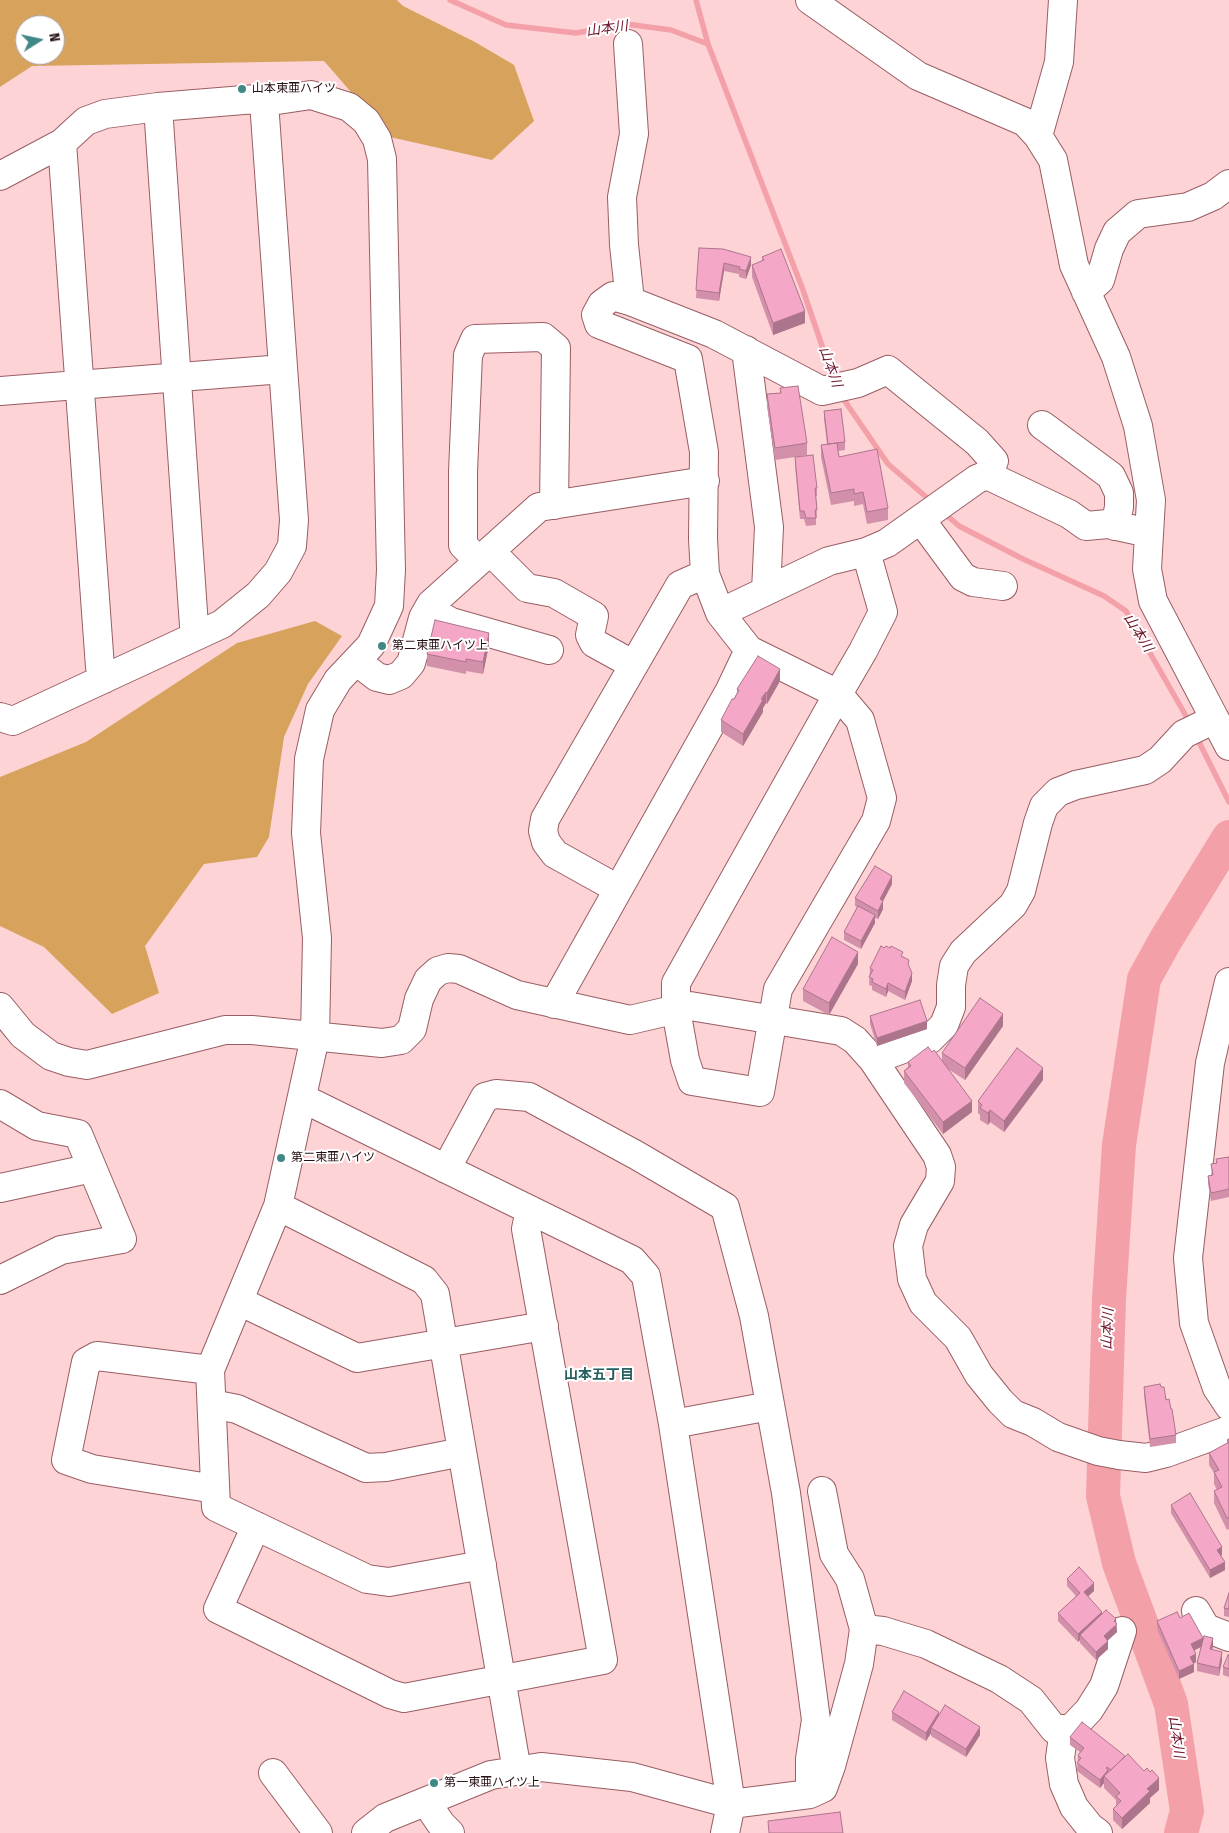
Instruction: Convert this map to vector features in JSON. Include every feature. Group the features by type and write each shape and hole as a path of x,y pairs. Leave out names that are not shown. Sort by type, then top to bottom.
{"street":[{"path":"1038,136 1059,62 1063,0"},
{"path":"815,2 918,76 1025,122 1038,136 1053,160 1074,265 1116,357 1138,426 1151,500 1147,569 1153,601 1229,746"},
{"path":"628,44 634,134 622,197 624,245 630,301"},
{"path":"0,176 62,143 86,121 105,114 158,107 256,99 264,102 311,95 349,107 366,121 377,138 382,159 391,570 389,606 371,644 338,680 320,710 309,759 306,833 317,938 315,1037 278,1206 210,1370 216,1507 367,1579 389,1582 482,1565"},
{"path":"0,717 13,721 222,624 258,595 278,572 292,546 294,520 264,102"},
{"path":"158,107 194,626 197,635"},
{"path":"62,143 100,667 104,679"},
{"path":"1086,292 1100,280 1108,249 1117,232 1138,214 1188,207 1214,196 1229,184"},
{"path":"720,613 829,561 866,552 887,544 977,479 987,475 994,462 977,442 888,370 847,385 822,390 714,334 613,296 602,304 596,315 599,324 688,359 704,452 703,539 705,574 720,613 750,650 838,694 860,720 882,798 876,821 778,989 760,1092 692,1081 685,1060 676,1010 676,983 838,694 883,612 866,552"},
{"path":"554,505 556,348 543,337 475,338 468,355 463,472 463,545 485,556 527,588 554,593 594,616 590,634 594,644 634,665"},
{"path":"746,350 769,527 766,591"},
{"path":"0,391 283,369"},
{"path":"1042,425 1112,476 1119,493 1119,507 1115,526"},
{"path":"987,475 1069,514 1086,526 1108,524 1149,533"},
{"path":"356,661 377,677 389,680 401,675 411,664 422,618 431,604 539,507 705,481"},
{"path":"937,508 964,577 973,582 1003,586"},
{"path":"618,889 555,854 546,842 543,831 546,820 680,585 705,574"},
{"path":"428,610 451,622 549,650"},
{"path":"554,1004 730,690 750,650"},
{"path":"874,1060 930,1039 944,1025 951,1007 951,985 954,966 963,952 1013,906 1021,891 1038,822 1044,806 1058,792 1076,785 1145,770 1160,760 1184,734 1215,719"},
{"path":"0,1007 23,1035 51,1056 68,1062 87,1064 225,1030 252,1030 382,1043 401,1040 412,1029 419,999 428,980 438,971 448,968 459,969 517,994 630,1020 690,1006 840,1031 856,1040 874,1060 937,1155 941,1167 940,1181 914,1224 908,1246 912,1279 923,1303 958,1338 978,1376 1000,1401 1013,1414 1033,1422 1058,1437 1109,1453 1146,1458 1166,1454 1229,1430"},
{"path":"1229,982 1210,1063 1188,1258 1194,1323 1217,1388 1229,1406"},
{"path":"446,1169 485,1097 496,1094 529,1097 636,1155 725,1207 754,1316 786,1493 816,1720 810,1759 810,1794"},
{"path":"302,1098 632,1260 646,1276 673,1424 731,1804 725,1833"},
{"path":"0,1104 37,1126 78,1134 122,1240 61,1250 0,1280"},
{"path":"0,1188 92,1168"},
{"path":"278,1206 424,1280 435,1294 517,1771"},
{"path":"256,1526 218,1609 390,1694 404,1698 603,1660 526,1229 530,1210"},
{"path":"239,1300 357,1358 544,1326"},
{"path":"210,1370 97,1356 86,1362 66,1460 92,1469 215,1489"},
{"path":"212,1404 237,1409 366,1468 386,1467 462,1452"},
{"path":"673,1424 770,1406"},
{"path":"366,1833 385,1818 491,1775 541,1767 632,1776 731,1804 810,1794 823,1788 831,1766 859,1664 864,1629 850,1580 834,1554 822,1491"},
{"path":"1196,1611 1206,1628 1229,1637"},
{"path":"864,1629 884,1631 926,1644 999,1678 1031,1700 1054,1729 1071,1729 1089,1710 1104,1686 1122,1631"},
{"path":"1064,1729 1060,1758 1064,1784 1074,1807 1090,1827 1098,1833"},
{"path":"273,1773 318,1833"},
{"path":"426,1802 441,1824 450,1833"}],"shaded area":[{"path":"0,0 397,0 403,6 475,42 514,65 534,121 492,160 390,137 324,61 32,66 0,87"},
{"path":"315,621 342,636 308,684 284,737 269,837 257,857 204,864 145,946 159,993 112,1014 44,947 0,926 0,777 86,742 237,643"}],"building":[{"path":"699,248 723,249 751,257 746,271 739,269 740,267 724,263 719,293 696,290"},
{"path":"781,249 805,311 773,323 752,265 764,260 762,257"},
{"path":"798,386 807,443 775,448 767,394 781,393 780,388"},
{"path":"841,409 845,442 828,444 824,411"},
{"path":"837,443 839,457 877,449 888,508 867,512 863,492 854,494 854,489 831,493 821,445"},
{"path":"813,455 817,488 815,488 817,510 815,510 816,518 806,518 804,511 800,511 795,457"},
{"path":"435,620 489,633 483,662 466,659 466,662 427,654"},
{"path":"758,656 780,669 767,693 761,699 763,700 743,734 721,720 739,690 737,689"},
{"path":"875,866 892,876 880,899 883,901 878,911 855,898"},
{"path":"858,906 875,915 861,941 844,932"},
{"path":"832,937 858,952 829,1003 803,989"},
{"path":"881,946 890,948 891,946 903,952 901,956 909,960 908,964 912,973 905,992 888,983 886,989 872,982 873,979 869,977 873,970 870,968"},
{"path":"980,998 1003,1014 965,1068 942,1053"},
{"path":"920,1000 927,1021 877,1038 870,1016"},
{"path":"928,1047 932,1052 934,1050 972,1101 943,1122 904,1071 911,1066 908,1062"},
{"path":"1017,1048 1043,1068 1004,1121 990,1110 988,1113 980,1108 982,1105 978,1101"},
{"path":"1229,1157 1229,1189 1211,1193 1208,1176 1213,1175 1211,1164 1217,1163 1216,1159"},
{"path":"1160,1384 1161,1387 1164,1387 1166,1400 1169,1399 1176,1435 1150,1439 1144,1387"},
{"path":"1229,1442 1229,1518 1227,1518 1214,1491 1222,1487 1214,1472 1219,1470 1209,1453"},
{"path":"1190,1493 1222,1547 1217,1550 1225,1562 1210,1570 1171,1505"},
{"path":"1079,1567 1094,1583 1084,1592 1102,1612 1078,1634 1058,1613 1080,1593 1067,1579"},
{"path":"1229,1593 1229,1609 1224,1608"},
{"path":"1106,1610 1116,1619 1114,1621 1117,1624 1104,1636 1108,1641 1096,1652 1080,1635"},
{"path":"1177,1612 1180,1618 1189,1613 1203,1638 1191,1644 1196,1654 1190,1657 1194,1664 1179,1671 1157,1621"},
{"path":"1204,1636 1213,1638 1210,1649 1222,1652 1219,1668 1197,1663"},
{"path":"1229,1655 1229,1669 1223,1667"},
{"path":"904,1691 939,1712 926,1733 892,1712"},
{"path":"945,1705 980,1727 966,1749 931,1728"},
{"path":"1082,1722 1125,1756 1111,1770 1107,1767 1108,1770 1100,1780 1077,1763 1081,1758 1078,1755 1084,1748 1070,1737"},
{"path":"1128,1754 1144,1771 1147,1768 1150,1772 1152,1770 1159,1778 1147,1789 1150,1791 1122,1818 1113,1809 1121,1801 1116,1796 1120,1793 1104,1776"},
{"path":"840,1812 843,1833 769,1833 768,1821"}],"waterway":[{"name":"山本川","path":"450,0 506,25 576,33 626,24 671,30 708,44 803,290 834,381"},
{"path":"696,0 708,44"},
{"name":"山本川","path":"840,394 888,464 932,502"},
{"name":"山本川","path":"943,512 959,526 1023,559 1104,596 1126,611 1190,723"},
{"name":"山本川","path":"1196,736 1229,802"},
{"name":"山本川","path":"1181,1833 1187,1811 1171,1704 1119,1563 1103,1496 1109,1299 1119,1145 1144,979 1229,837"}],"place":[{"name":"山本東亜ハイツ","path":"242,89"},
{"name":"第二東亜ハイツ上","path":"382,646"},
{"name":"第二東亜ハイツ","path":"281,1158"},
{"name":"第一東亜ハイツ上","path":"434,1783"}],"district":[{"name":"山本五丁目","path":"599,1375"}]}
